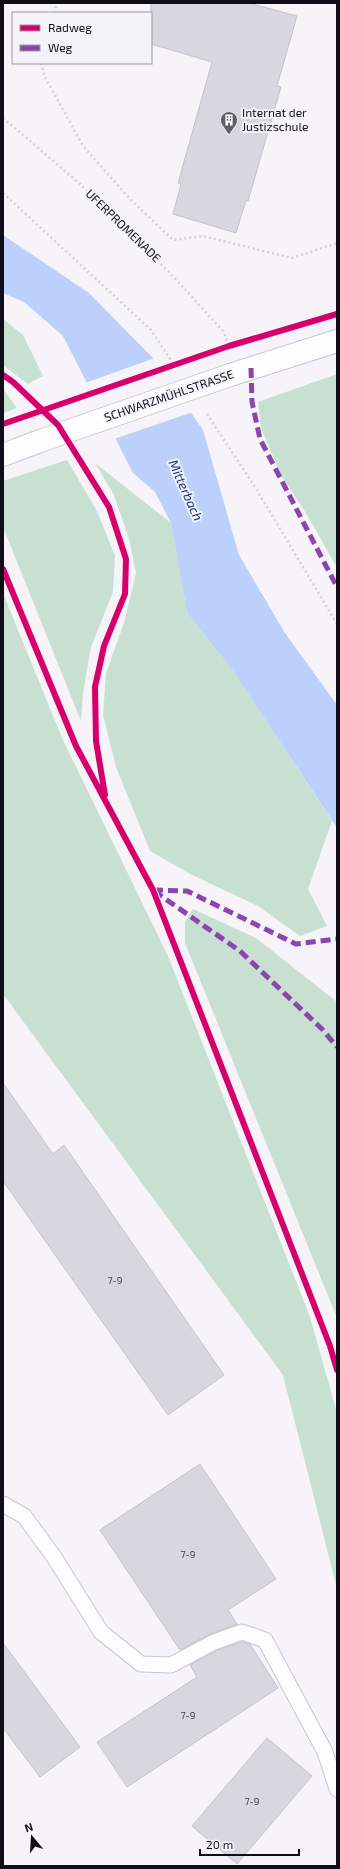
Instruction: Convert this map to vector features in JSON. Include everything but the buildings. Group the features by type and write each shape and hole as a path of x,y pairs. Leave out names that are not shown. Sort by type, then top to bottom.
{"street":[{"name":"SCHWARZMÜHLSTRASSE","path":"3,455 230,375 337,340"}],"lane":[{"path":"3,1504 24,1516 54,1557 101,1632 141,1664 171,1664 214,1642 242,1632 265,1640 325,1752 337,1789"}],"path":[{"path":"41,64 45,77 83,146 131,200 173,240 203,236 292,258 337,243"},
{"path":"3,193 151,330 178,366 164,369"},
{"path":"222,349 237,344"},
{"path":"203,409 255,487 337,624"}],"green space":[{"path":"3,319 23,335 43,376 28,384 3,365"},
{"path":"337,374 337,568 309,518 281,475 261,428 258,402"},
{"path":"3,389 17,408 3,413"},
{"path":"67,460 97,511 115,556 113,592 91,647 83,693 81,721 3,527 3,481"},
{"path":"95,463 171,523 187,613 233,671 332,821 308,889 327,926 300,936 258,906 192,875 150,851 116,767 103,715 106,673 124,623 136,573 129,539 114,495"},
{"path":"3,593 62,738 168,956 310,1317 337,1413 337,1589 283,1375 3,994"},
{"path":"193,909 256,938 337,1002 337,1318 185,943 185,922"}],"water":[{"name":"Mitterbach","path":"3,235 89,293 152,357 203,430 239,555 285,633 337,705 337,828 233,671 187,613 171,523 155,492 133,473 63,336 24,302 3,293"}],"pier":[{"path":"155,358 193,412 114,439 85,383"}],"marked path":[{"path":"251,368 252,402 260,439 337,587"},
{"path":"153,890 187,891 296,944 337,939"},
{"path":"154,891 240,951 323,1030 337,1047"}],"cycle path":[{"path":"3,424 229,346 337,314"},
{"path":"3,375 13,382 58,425 109,507 126,559 125,594 104,646 95,687 96,741 105,795"},
{"path":"3,569 76,746 153,890 330,1346 337,1370"}],"place":[{"name":"Internat der Justizschule","path":"229,135"}]}
